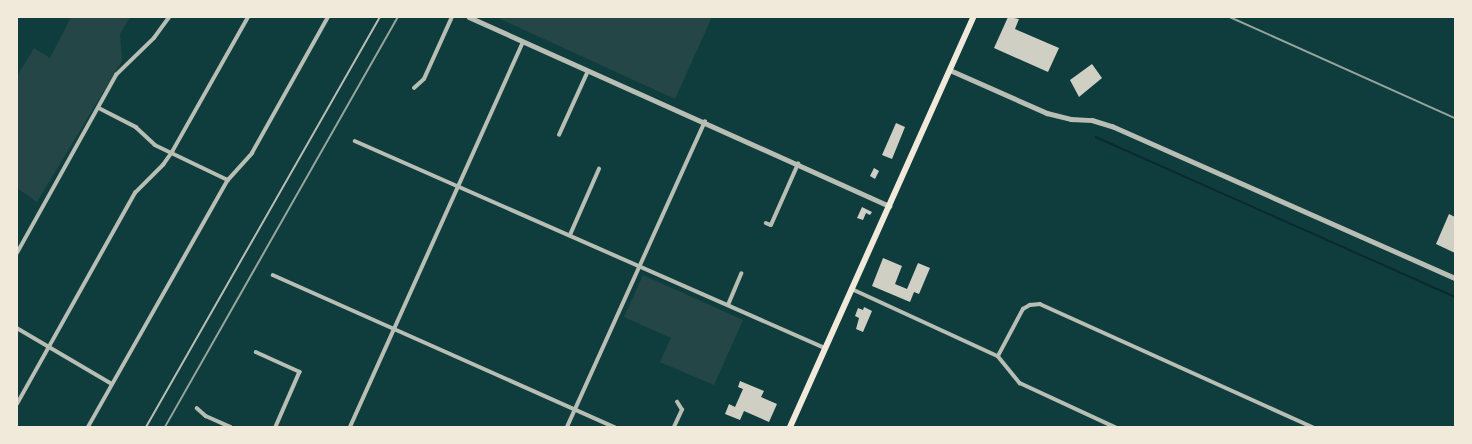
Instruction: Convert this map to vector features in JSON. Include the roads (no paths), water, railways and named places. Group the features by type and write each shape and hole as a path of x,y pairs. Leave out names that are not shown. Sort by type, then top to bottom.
{"main road":[{"path":"790,427 973,17"}],"street":[{"path":"17,253 116,75 154,38 169,17"},
{"path":"17,404 136,193 164,165 248,17"},
{"path":"88,427 228,180 252,153 328,17"},
{"path":"414,88 424,79 452,17"},
{"path":"469,17 889,206"},
{"path":"350,427 523,42"},
{"path":"950,70 1047,113 1108,124 1455,278"},
{"path":"559,135 588,71"},
{"path":"99,108 136,127 155,145 228,180"},
{"path":"566,427 638,266 705,122"},
{"path":"355,141 825,348"},
{"path":"766,223 771,225 798,164"},
{"path":"570,235 599,169"},
{"path":"728,305 741,274"},
{"path":"273,275 615,427"},
{"path":"852,289 998,356 1020,383 1114,427"},
{"path":"998,356 1022,310 1030,305 1050,307 1312,427"},
{"path":"17,328 112,384"},
{"path":"256,352 300,372 276,427"},
{"path":"674,427 682,410 677,402"},
{"path":"197,408 206,416 231,427"}],"lane":[{"path":"146,427 380,17"}],"waterway":[{"path":"1096,137 1455,297"}],"railway":[{"path":"165,427 398,17"},
{"path":"1230,17 1455,118"}]}
